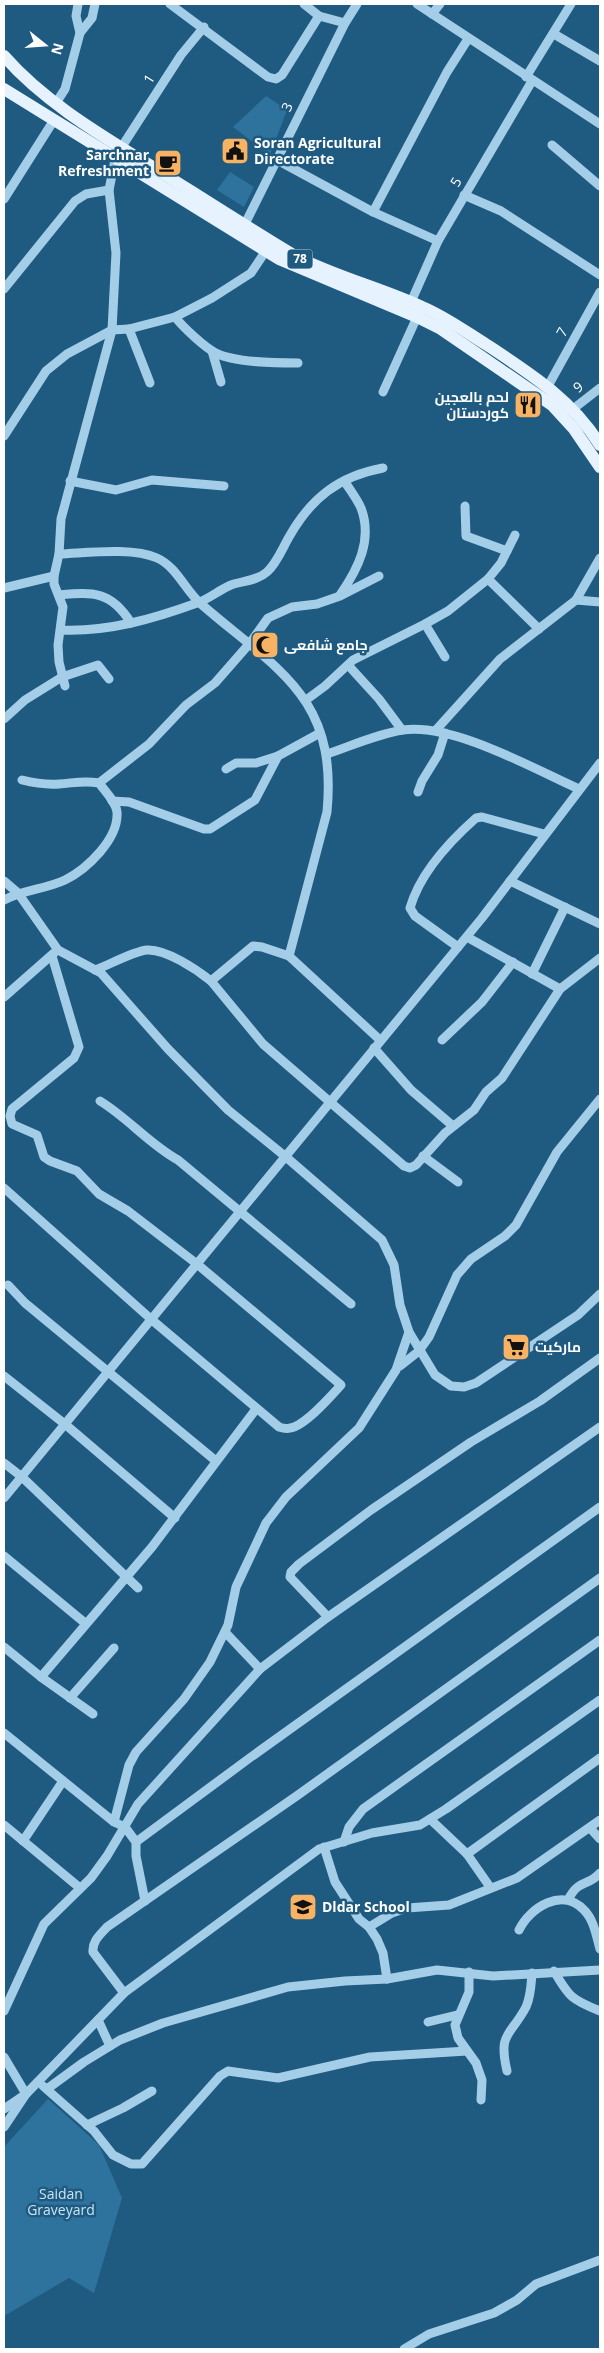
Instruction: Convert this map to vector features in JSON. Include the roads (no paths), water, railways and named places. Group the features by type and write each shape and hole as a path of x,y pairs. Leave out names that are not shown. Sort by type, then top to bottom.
{"main road":[{"name":"78","path":"4,56 26,80 56,103 121,148 245,224 269,247 411,302 448,320 513,370 552,405 574,429 600,466"},
{"name":"78","path":"4,89 115,160 269,247 307,273 418,317 513,370 548,386 573,409 600,445"}],"street":[{"path":"78,4 76,16 80,33"},
{"path":"56,103 65,89 80,33 92,18 95,4"},
{"path":"170,4 204,27 268,77 276,79 282,75 320,16"},
{"name":"3","path":"245,224 344,23 357,4"},
{"path":"417,4 600,124"},
{"path":"432,14 440,4"},
{"name":"5","path":"411,302 438,240 571,4"},
{"path":"307,5 320,16 344,23"},
{"name":"1","path":"121,148 181,55 204,27"},
{"path":"554,34 600,61"},
{"path":"373,212 447,72 468,39"},
{"path":"4,199 54,120"},
{"path":"552,145 600,186"},
{"path":"64,681 58,645 63,607 54,584 54,576 59,554 61,519 112,330 116,253 109,190 115,160"},
{"path":"277,160 373,212 438,240"},
{"path":"4,290 75,201 86,194 109,190"},
{"path":"464,195 501,211 600,275"},
{"path":"4,436 46,371 67,354 112,330 129,329 175,317 212,298 251,273 269,247"},
{"name":"7","path":"548,386 600,292"},
{"path":"175,317 218,355 269,364 298,363"},
{"path":"383,392 418,317"},
{"path":"129,329 150,383"},
{"path":"212,351 221,382"},
{"name":"9","path":"573,409 600,388"},
{"path":"61,630 88,631 156,619 199,603 233,584 266,573 277,561 290,535 320,495 360,472 383,468"},
{"path":"70,481 116,490 152,480 224,486"},
{"path":"340,596 362,557 366,535 361,508 345,482"},
{"path":"464,506 466,536 507,550"},
{"path":"306,700 348,665 372,649 448,611 488,579 515,535"},
{"path":"59,554 140,552 157,558 171,568 199,603 282,672 306,700 320,733 326,754 329,788 326,812 289,956"},
{"path":"418,792 422,781 438,755 440,732 500,659 576,600 600,558"},
{"path":"4,588 54,576"},
{"path":"99,783 149,744 186,705 215,683 250,644 268,618 277,612 317,604 340,596 379,576"},
{"path":"488,579 539,629"},
{"path":"59,595 86,592 106,596 116,602 131,623"},
{"path":"576,600 600,602"},
{"path":"425,624 445,657"},
{"path":"4,719 25,700 98,664 109,679"},
{"path":"348,665 379,699 402,730"},
{"path":"326,754 402,730 440,732 501,755 579,789"},
{"path":"226,769 236,763 256,763 278,756 320,733"},
{"path":"112,801 129,802 204,829 210,829 255,800 278,756"},
{"path":"4,1498 66,1425 380,1040 467,937 600,763"},
{"path":"4,900 18,893 64,881 76,874 97,855 115,827 117,812 112,801 99,783 85,780 59,784 38,784 22,780"},
{"path":"458,947 416,916 410,908 413,898 435,862 471,822 482,817 544,834"},
{"path":"4,881 18,893 55,953 80,1047 74,1058 12,1109 10,1116 12,1124 37,1134 44,1156 50,1161 77,1171 99,1194 128,1210 197,1264 341,1385 326,1403 292,1428 279,1427 152,1320 4,1188"},
{"path":"510,881 600,924"},
{"path":"532,974 565,907"},
{"path":"467,937 560,989"},
{"path":"211,981 253,946 289,956 380,1040"},
{"path":"95,970 145,950 158,951 188,966 211,981 263,1044 329,1104 404,1166 414,1167 454,1126 474,1110 486,1092 506,1073 560,989 600,958"},
{"path":"55,953 101,974 168,1049 228,1110 286,1156 382,1240 394,1265 400,1304 409,1332 435,1375 444,1384 457,1388 470,1386 578,1315 600,1295"},
{"path":"4,997 55,953"},
{"path":"442,1040 482,1002 513,962"},
{"path":"374,1048 411,1090 454,1126"},
{"path":"396,1370 419,1351 434,1327 448,1291 457,1275 471,1259 505,1236 516,1225 547,1167 600,1099"},
{"path":"100,1101 118,1112 163,1152 178,1160 351,1304"},
{"path":"423,1156 458,1182"},
{"path":"8,1285 25,1303 216,1461"},
{"path":"114,1822 129,1765 136,1752 163,1724 201,1678 225,1632 232,1611 236,1587 270,1517 286,1497 359,1428 396,1370 409,1332"},
{"path":"328,1617 290,1577 291,1572 299,1564 379,1504 471,1442 540,1401 600,1358"},
{"path":"4,1376 66,1425 175,1518"},
{"path":"41,1677 175,1518 256,1409"},
{"path":"5,2006 44,1924 80,1888 107,1856 138,1804 260,1669 328,1617 600,1427"},
{"path":"4,1463 22,1477 138,1588"},
{"path":"136,1842 251,1757 600,1507"},
{"path":"4,1556 85,1623"},
{"path":"124,1993 93,1952 93,1946 107,1927 298,1795 600,1578"},
{"path":"225,1632 260,1669"},
{"path":"344,1842 349,1827 363,1809 600,1640"},
{"path":"4,1647 41,1677 93,1714"},
{"path":"70,1698 114,1648"},
{"path":"4,2109 39,2083 124,1993 324,1847 372,1834 420,1825 600,1700"},
{"path":"4,1733 114,1822 125,1827 136,1842 136,1856 145,1901"},
{"path":"467,1854 600,1758"},
{"path":"23,1841 63,1781"},
{"path":"430,1819 467,1854 490,1887"},
{"path":"369,1927 392,1912 407,1908 450,1905 490,1887 517,1878 600,1820"},
{"path":"4,1825 80,1888"},
{"path":"590,1828 600,1839"},
{"path":"324,1847 335,1882 359,1919 369,1927 383,1953 387,1979"},
{"path":"568,1900 579,1884 596,1878 600,1873"},
{"path":"519,1930 525,1918 532,1911 562,1899 574,1901 589,1915 600,1949"},
{"path":"47,2089 110,2046 163,2023 288,1987 387,1979 437,1970 493,1976 600,1970"},
{"path":"469,1972 469,1992 465,2005 457,2015 455,2025 458,2038 468,2051 482,2080 481,2100"},
{"path":"554,1972 570,1996 600,2011"},
{"path":"508,2071 504,2055 505,2038 528,2002 532,1973"},
{"path":"428,2022 457,2015"},
{"path":"98,2020 110,2046"},
{"path":"39,2083 87,2125 113,2155 131,2164 142,2164 220,2076 228,2071 278,2078 370,2057 468,2051"},
{"path":"4,2058 26,2094"},
{"path":"87,2125 123,2108 152,2091"},
{"path":"4,2127 26,2094"},
{"path":"404,2349 429,2334 494,2313 517,2300 536,2284 600,2260"}],"place":[{"name":"Soran Agricultural Directorate","path":"235,151"},
{"name":"Sarchnar Refreshment","path":"168,163"},
{"name":"لحم بالعجین کوردستان","path":"528,405"},
{"name":"جامع شافعی","path":"265,645"},
{"name":"ماركيت","path":"516,1347"},
{"name":"Dldar School","path":"303,1907"}],"park label":[{"name":"Saidan Graveyard","path":"61,2202"}]}
